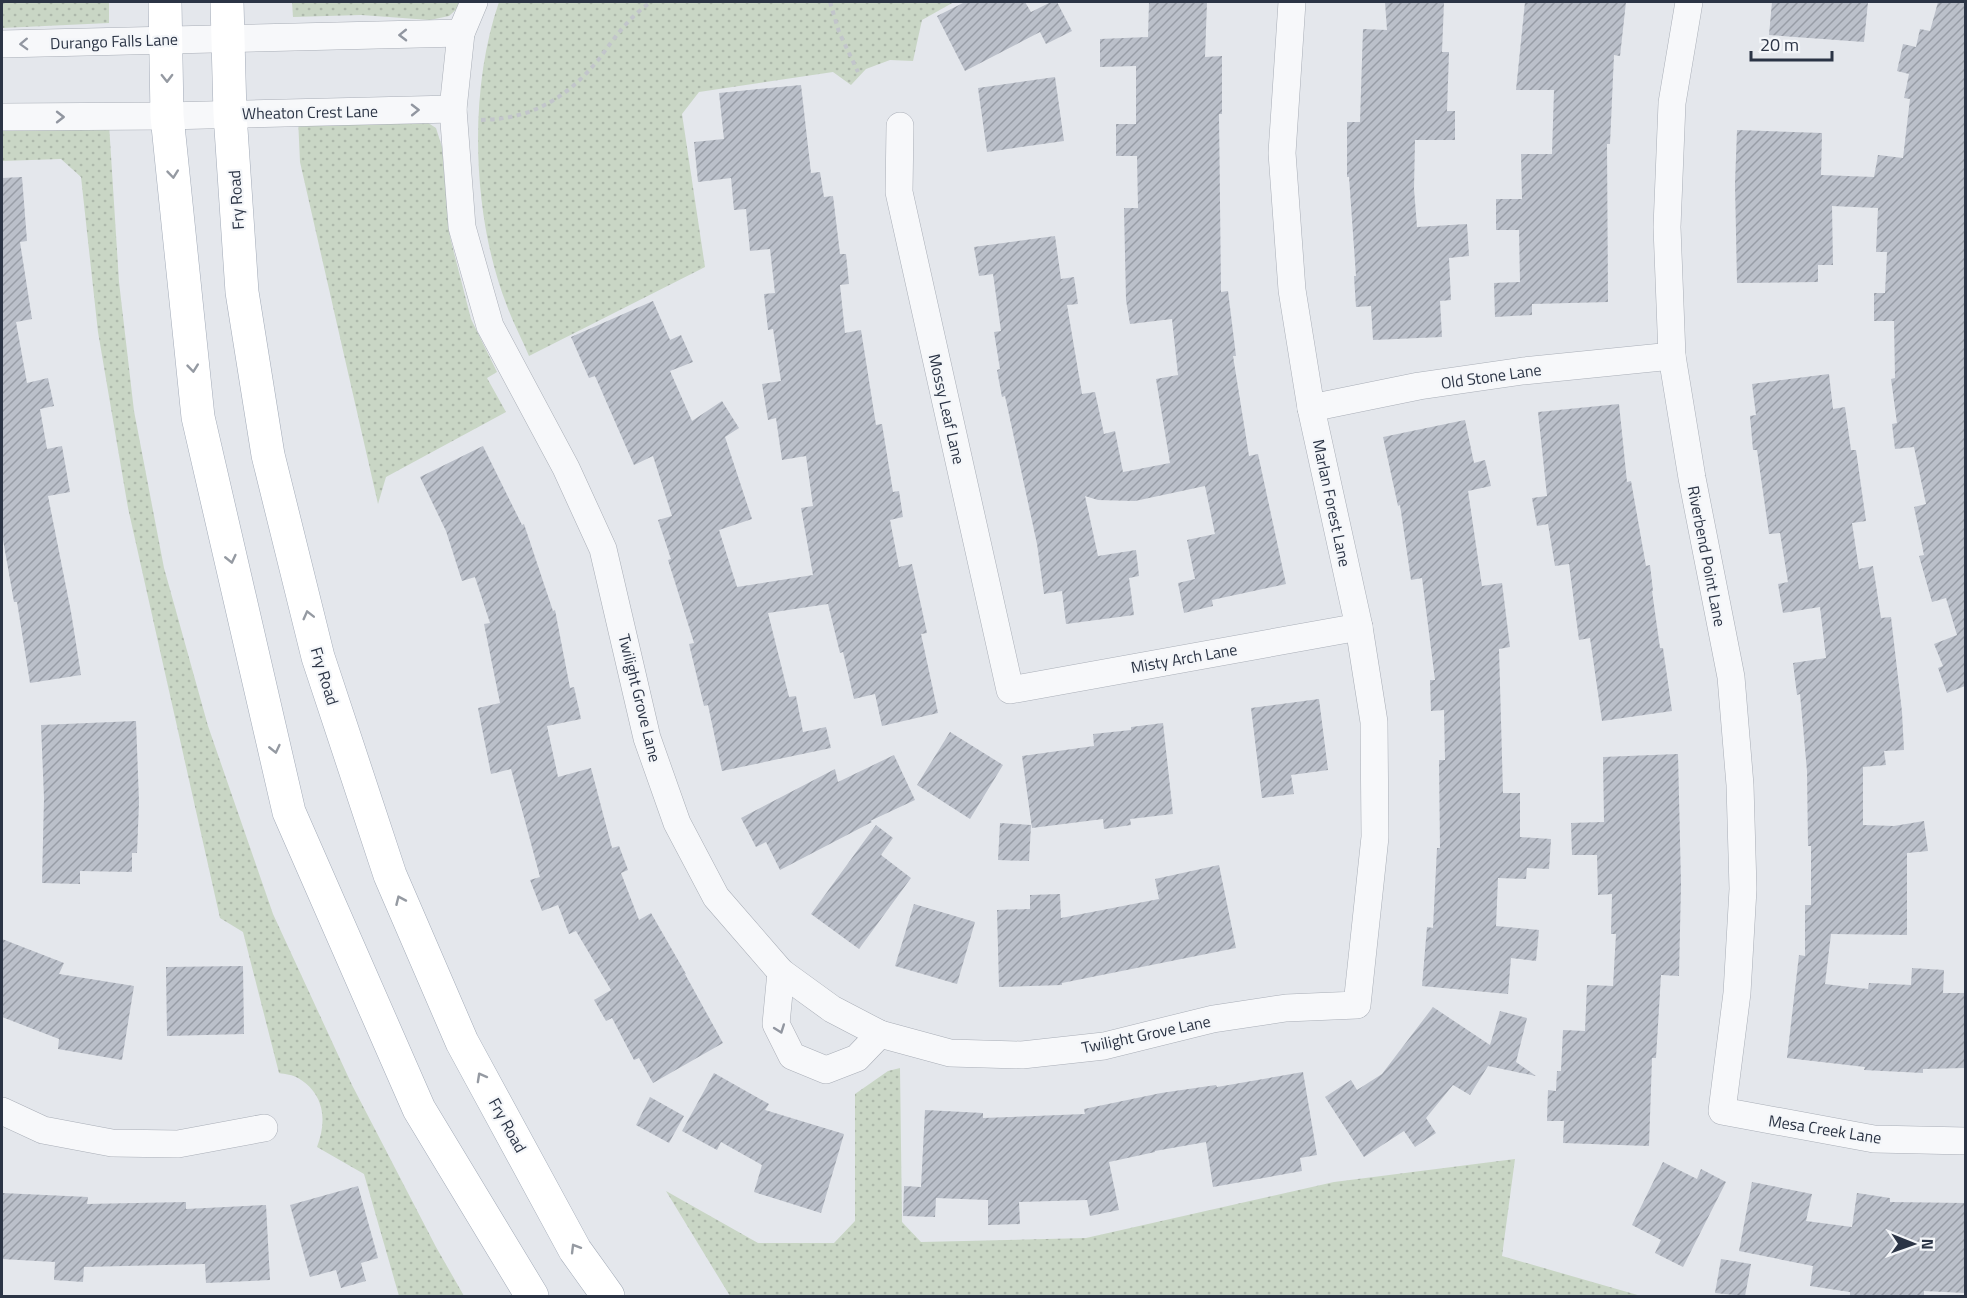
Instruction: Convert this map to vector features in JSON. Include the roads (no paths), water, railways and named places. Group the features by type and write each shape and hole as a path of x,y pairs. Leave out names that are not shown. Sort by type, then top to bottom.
{"main road":[{"path":"165,2 167,116 198,417 289,812 419,1109 532,1296"},
{"name":"Fry Road","path":"227,2 230,114 242,292 266,444 318,657 390,875 462,1042 575,1250 608,1296"}],"street":[{"name":"Twilight Grove Lane","path":"474,2 461,33 453,109 462,227 490,326 566,468 603,549 647,738 677,823 716,897 781,972 832,1009 880,1034 950,1053 1022,1055 1104,1046 1213,1019 1286,1008 1357,1005"},
{"name":"Marlan Forest Lane","path":"1292,2 1282,153 1292,290 1311,408 1359,627 1374,722 1375,837 1357,1005"},
{"name":"Riverbend Point Lane","path":"1689,2 1672,103 1668,227 1672,356 1692,478 1731,678 1740,785 1743,890 1737,993 1722,1111"},
{"path":"227,38 461,33"},
{"name":"Durango Falls Lane","path":"2,44 227,38"},
{"name":"Wheaton Crest Lane","path":"167,116 453,109"},
{"path":"2,117 167,116"},
{"name":"Mossy Leaf Lane","path":"900,126 899,192 1010,690"},
{"name":"Old Stone Lane","path":"1311,408 1419,386 1488,375 1672,356"},
{"name":"Misty Arch Lane","path":"1010,690 1359,627"},
{"path":"781,972 776,1024 792,1056 826,1070 857,1058 880,1034"},
{"name":"Mesa Creek Lane","path":"1722,1111 1874,1139 1965,1141"},
{"path":"2,1112 43,1130 112,1143 178,1144 264,1128"}]}
